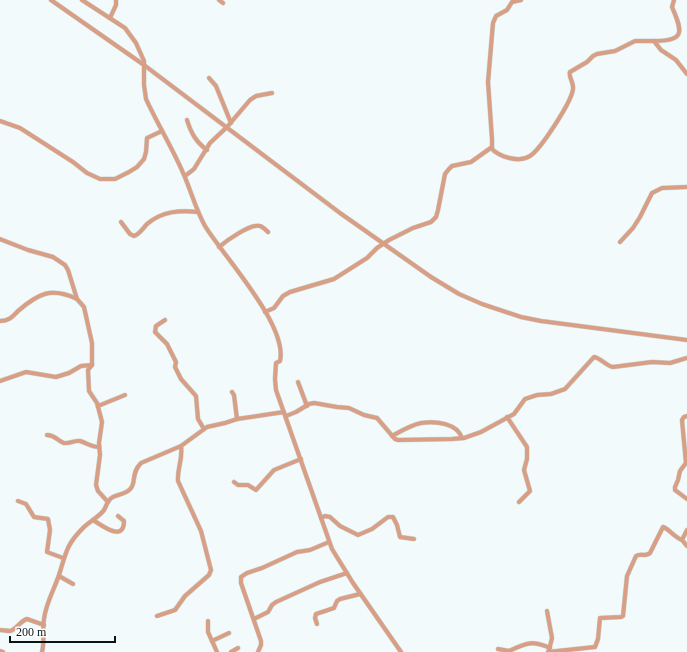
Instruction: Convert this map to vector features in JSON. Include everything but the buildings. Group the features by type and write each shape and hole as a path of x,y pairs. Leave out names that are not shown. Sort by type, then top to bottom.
{"street":[{"path":"51,0 144,65 383,244 459,294 482,304 521,317 540,321 687,340"},
{"path":"82,0 125,28 136,43 144,65 146,99 185,176 198,212 219,246 265,312 278,336 281,350 280,361 276,363 276,390 329,542 360,594 400,652"},
{"path":"110,18 116,5 116,0"},
{"path":"219,0 223,3"},
{"path":"265,312 274,308 283,296 290,292 334,278 367,258 383,244 400,234 431,222 436,217 445,174 448,169 452,166 471,162 491,148 492,139 488,96 488,75 493,23 496,16 507,10 512,2 521,0"},
{"path":"491,148 500,155 514,159 530,156 545,139 565,110 571,98 573,82 570,72 587,62 593,56 615,51 635,41 675,39 679,30 676,14 672,7 674,0"},
{"path":"654,41 661,50 676,60 687,74"},
{"path":"208,78 216,86 231,122"},
{"path":"185,176 194,169 210,143 227,127 250,100 256,96 272,93"},
{"path":"187,120 196,141 207,150"},
{"path":"0,121 20,128 73,162 93,177 106,180 115,179 137,167 144,159 147,138 162,131"},
{"path":"620,242 633,228 652,193 662,188 687,187"},
{"path":"121,222 130,234 134,236 155,218 175,211 198,212"},
{"path":"219,246 232,237 254,226 261,226 268,232"},
{"path":"0,239 28,250 53,257 65,265 77,299 84,308 92,343 92,365 88,370 89,391 98,406 102,422 96,485 98,491 108,502"},
{"path":"0,321 6,321 34,300 47,293 57,292 77,299"},
{"path":"165,320 156,326 155,332 167,344 176,362 175,367 181,379 196,396 198,419 204,429"},
{"path":"42,652 47,607 59,576 68,546 84,526 93,520 104,509 112,498 131,489 133,485 134,472 141,463 181,446 204,429 237,419 296,412 314,403 349,408 364,415 377,418 392,436 401,441 462,438 481,432 507,417 516,411 525,399 537,395 551,394 565,389 594,357 597,357 613,367 652,362 670,363 687,358"},
{"path":"0,381 26,372 56,377 69,373 81,366 92,365"},
{"path":"298,382 307,406"},
{"path":"232,392 237,419"},
{"path":"98,406 125,395"},
{"path":"687,416 682,418 686,463 680,471 675,490 687,499"},
{"path":"507,417 525,441 528,450 524,470 530,491 519,502"},
{"path":"392,436 419,424 438,424 454,427 460,432 462,438"},
{"path":"47,435 54,436 62,442 69,443 79,441 91,446 99,447"},
{"path":"157,616 175,610 186,596 209,575 211,570 201,531 178,481 178,472 181,461 181,446"},
{"path":"234,482 238,485 247,485 254,490 257,490 274,470 301,459"},
{"path":"18,501 26,504 34,517 48,519 50,530 47,552 64,558"},
{"path":"93,520 112,532 117,532 124,523 118,516"},
{"path":"321,518 324,516 330,517 340,526 358,535 372,529 388,517 393,517 400,537 414,539"},
{"path":"498,649 509,651 528,643 537,644 549,651 595,647 598,639 600,618 623,616 627,576 636,556 648,555 663,527 665,527 675,537 682,540 687,546"},
{"path":"682,540 687,530"},
{"path":"258,652 261,641 240,580 243,575 297,552 310,550 329,542"},
{"path":"254,619 268,612 272,605 276,602 320,582 347,573"},
{"path":"59,576 73,584"},
{"path":"317,624 315,618 316,614 334,608 337,601 340,599 360,594"},
{"path":"547,611 552,638 549,651"},
{"path":"0,630 13,630 23,620 27,619 44,625"},
{"path":"208,620 208,632 217,652"},
{"path":"212,641 228,633"},
{"path":"231,652 238,648"}]}
